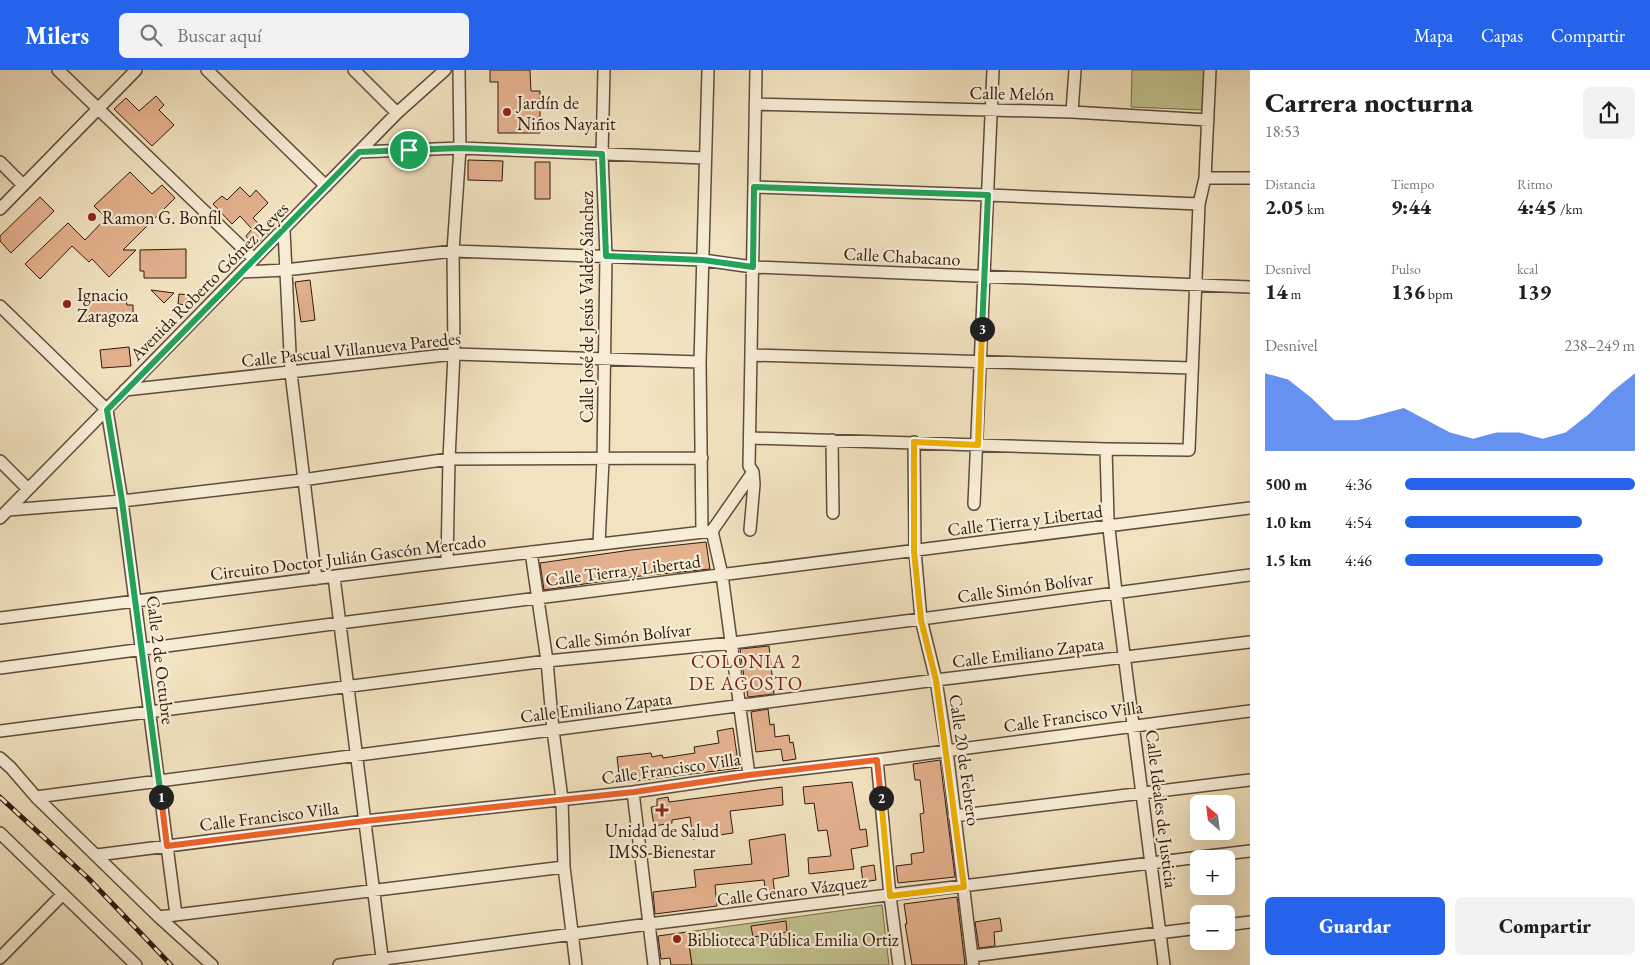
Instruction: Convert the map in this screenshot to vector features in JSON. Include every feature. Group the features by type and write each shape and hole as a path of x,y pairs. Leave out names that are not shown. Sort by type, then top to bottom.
{"street":[{"path":"58,70 254,259"},
{"path":"0,209 136,70"},
{"path":"207,70 326,186"},
{"path":"354,70 398,113"},
{"name":"Avenida Roberto Gómez Reyes","path":"4,514 254,259 284,231 359,152 445,70"},
{"path":"447,562 454,354 453,252 460,148 459,70"},
{"name":"Calle José de Jesús Valdez Sánchez","path":"599,544 603,460 606,256 602,154 604,70"},
{"path":"708,70 700,362 702,458 707,531 722,576 749,775"},
{"path":"750,530 754,484 751,469 750,438 756,70"},
{"path":"974,504 978,445 992,70"},
{"path":"1072,112 1075,70"},
{"path":"750,438 1189,450 1199,204 1205,178 1210,70"},
{"name":"Calle Melón","path":"755,104 1072,112 1208,120"},
{"path":"359,152 460,148 706,158"},
{"path":"0,162 23,185"},
{"path":"1205,178 1250,178"},
{"path":"754,187 1199,204"},
{"path":"284,231 291,373 302,480 316,579"},
{"name":"Calle Chabacano","path":"242,272 285,270 453,252 703,260 753,267 984,278 1250,287"},
{"path":"0,306 107,410"},
{"name":"Calle Pascual Villanueva Paredes","path":"125,390 454,354 700,362"},
{"path":"751,355 1192,368"},
{"name":"Calle 2 de Octubre","path":"107,410 122,501 176,915"},
{"path":"832,440 833,513"},
{"name":"Calle 20 de Febrero","path":"914,442 914,551 921,620 936,680 947,751 973,960"},
{"name":"Calle Ideales de Justicia","path":"1106,449 1109,526 1116,592 1164,965"},
{"path":"4,514 302,480 449,459 603,460 702,458"},
{"path":"0,462 28,489"},
{"path":"707,531 751,469"},
{"name":"Calle Tierra y Libertad","path":"0,668 1250,508"},
{"name":"Circuito Doctor Julián Gascón Mercado","path":"0,618 707,531"},
{"path":"531,552 547,661 562,799 564,867 576,965"},
{"name":"Calle Simón Bolívar","path":"0,731 547,661 732,643 921,620 1250,575"},
{"path":"334,577 382,962"},
{"name":"Calle Emiliano Zapata","path":"36,797 936,680 1250,642"},
{"name":"Calle Francisco Villa","path":"96,855 365,821 634,792 749,775 1250,711"},
{"path":"0,758 36,797 212,965"},
{"path":"877,760 890,896 899,965"},
{"path":"954,816 1250,780"},
{"path":"634,792 654,965"},
{"path":"0,833 136,965"},
{"name":"Calle Genaro Vázquez","path":"339,965 382,962 649,924 1250,851"},
{"path":"160,917 564,867"},
{"path":"0,958 64,894"},
{"path":"1235,924 1250,922"},
{"path":"973,960 1190,929"}],"green space":[{"path":"1132,70 1205,70 1203,110 1131,107"},
{"path":"882,905 889,965 692,965 687,932"}],"building":[{"path":"490,70 530,70 531,91 540,91 540,133 498,133 498,82 490,82"},
{"path":"156,96 164,105 159,110 174,125 152,146 114,109 126,98 139,111"},
{"path":"468,160 503,161 502,181 468,180"},
{"path":"535,162 550,162 550,199 535,199"},
{"path":"130,172 152,194 162,185 175,198 123,250 136,250 109,277 92,259 89,262 72,246 40,279 25,264 68,223 85,240 106,218 94,206"},
{"path":"240,187 250,197 256,190 268,203 253,218 268,233 254,247 247,240 246,236 252,229 240,216 232,224 213,204 222,196 227,200"},
{"path":"40,197 54,211 11,253 0,241 0,236"},
{"path":"186,249 186,278 144,278 144,271 140,271 140,250"},
{"path":"310,280 315,320 301,322 295,282"},
{"path":"151,290 174,293 164,303"},
{"path":"179,294 190,295 188,305 178,304"},
{"path":"126,299 127,305 133,305 133,316 86,317 85,300"},
{"path":"129,347 131,366 102,368 100,350"},
{"path":"706,542 710,569 631,577 544,590 540,563"},
{"path":"769,646 774,694 748,697 740,649"},
{"path":"768,709 770,725 774,724 775,737 789,735 790,743 793,742 796,759 783,761 781,749 756,752 751,712"},
{"path":"733,728 739,768 620,783 617,757 651,753 652,757 662,755 663,758 695,753 694,747 719,743 717,731"},
{"path":"940,760 955,877 898,883 896,866 912,864 911,854 924,852 920,814 924,813 920,780 915,780 913,764"},
{"path":"852,782 860,830 866,829 868,846 851,849 854,869 809,874 808,858 831,856 827,830 818,831 814,803 805,804 803,787"},
{"path":"782,787 783,805 730,811 733,833 693,839 690,817 654,826 651,807 657,806 657,799 668,797 669,802"},
{"path":"785,834 789,876 773,879 775,895 766,897 764,880 715,885 717,906 655,914 653,892 696,887 694,870 752,864 749,840"},
{"path":"874,865 876,880 863,882 861,867"},
{"path":"957,897 965,965 912,965 905,924 907,924 904,904"},
{"path":"1000,918 1002,931 994,932 995,946 979,948 975,922"},
{"path":"786,921 787,932 753,937 751,926"},
{"path":"687,932 692,965 671,965 670,958 661,959 658,936"}],"railway":[{"path":"0,797 88,878 171,965"}],"place":[{"name":"Jardín de Niños Nayarit","path":"507,112"},
{"name":"Ramon G. Bonfil","path":"92,217"},
{"name":"Ignacio Zaragoza","path":"67,304"},
{"name":"Unidad de Salud IMSS-Bienestar","path":"662,810"},
{"name":"Biblioteca Pública Emilia Ortiz","path":"677,939"}],"district":[{"name":"COLONIA 2 DE AGOSTO","path":"746,672"}],"route":[{"path":"460,148 602,154 606,256 703,260 753,267 754,187 988,195 978,445 914,442 914,551 921,620 936,680 964,887 890,896 877,760 749,775 634,792 365,821 167,846 122,501 107,410 254,259 284,231 359,152 409,150 460,148"}]}
